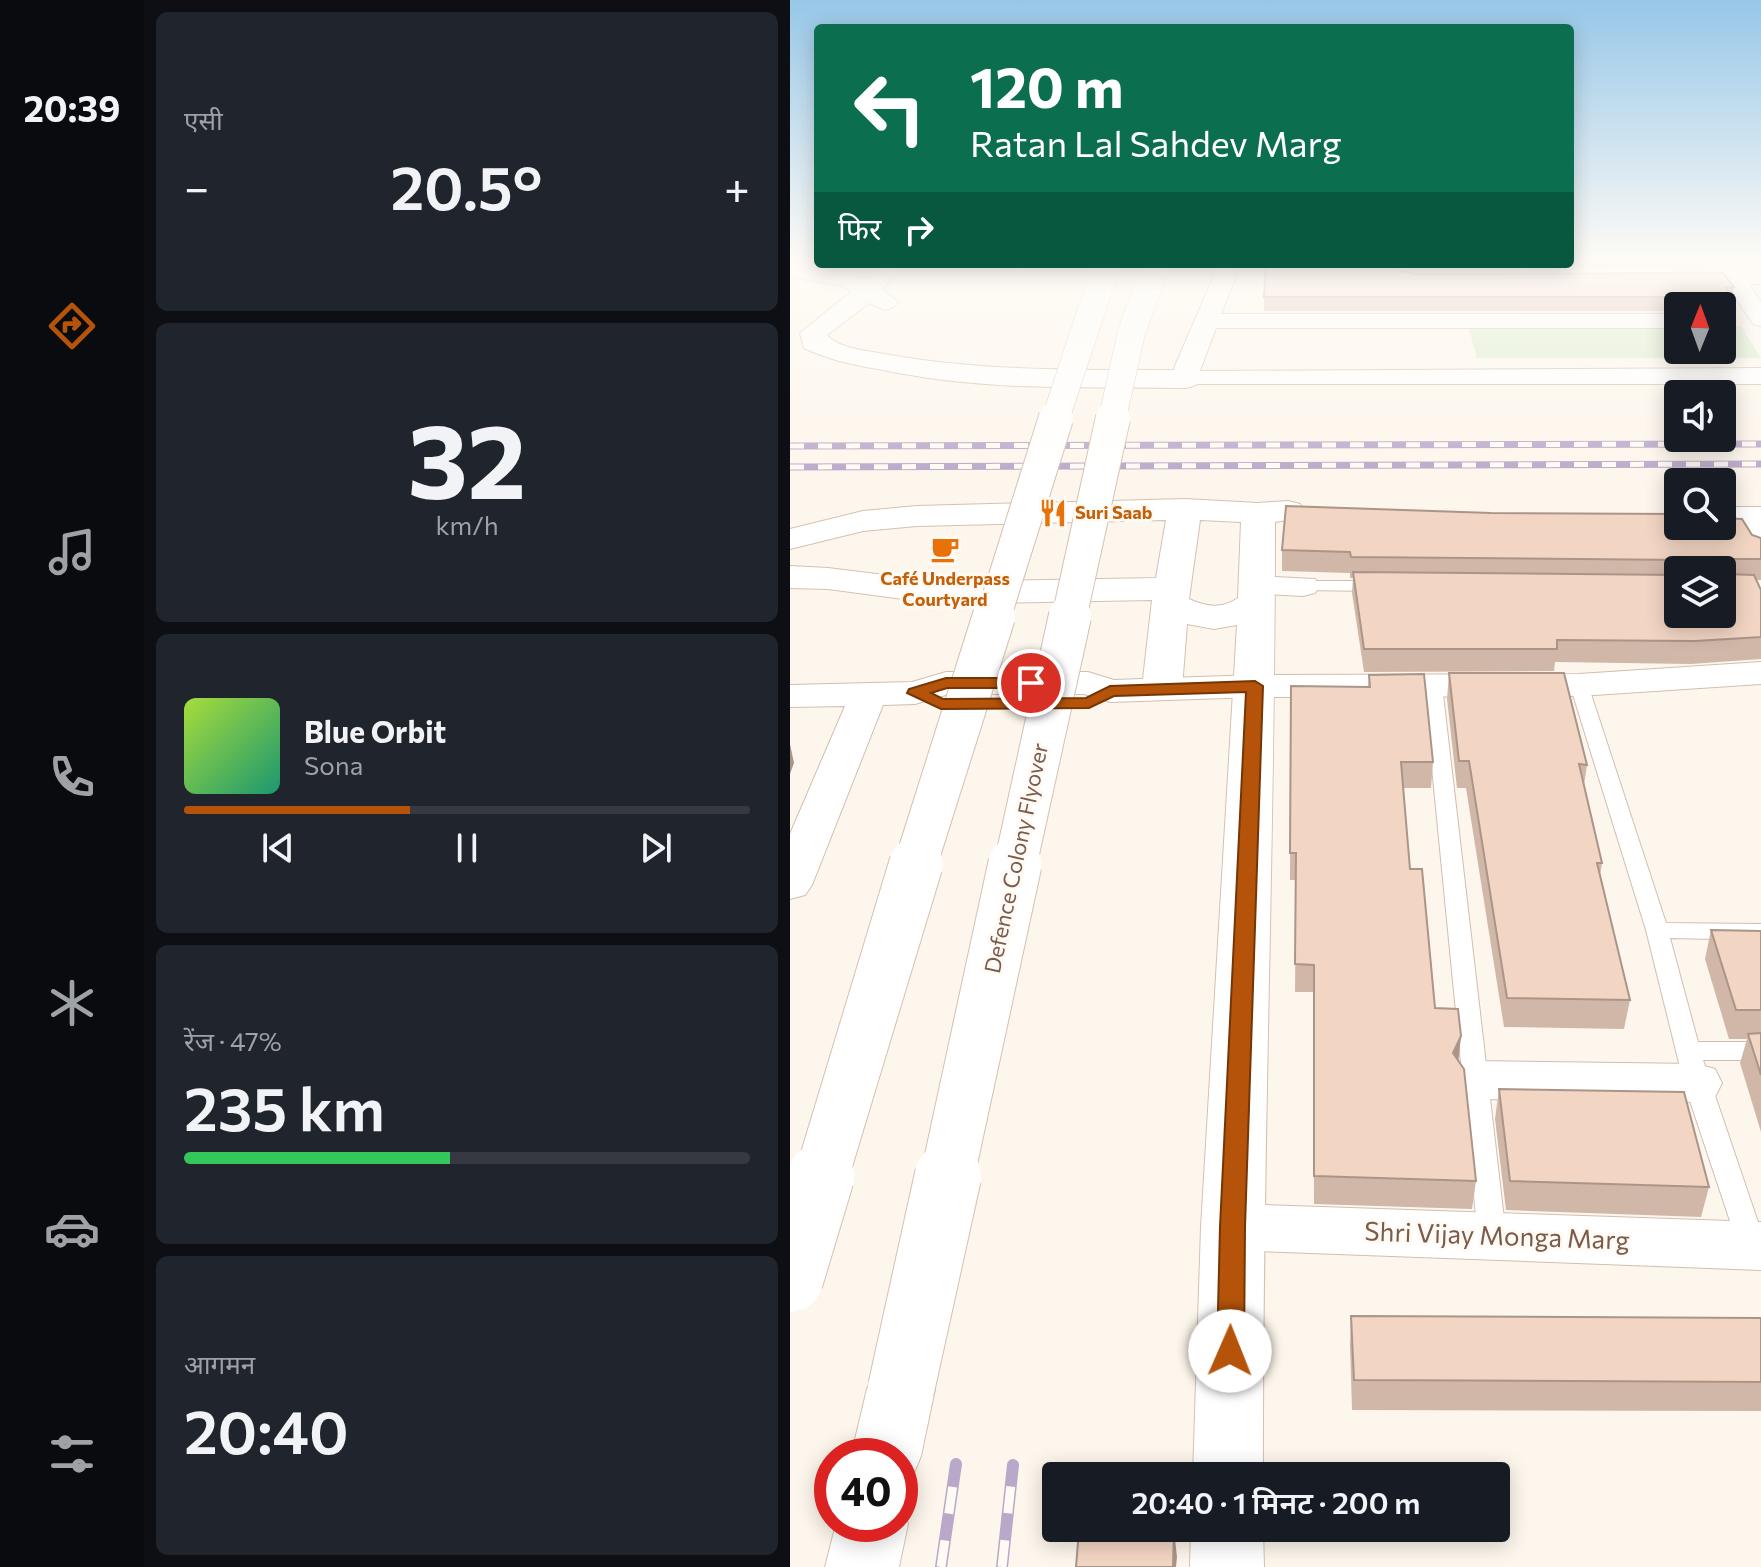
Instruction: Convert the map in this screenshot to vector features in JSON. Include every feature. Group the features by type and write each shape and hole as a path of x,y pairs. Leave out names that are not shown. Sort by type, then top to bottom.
{"street":[{"path":"809,335 822,348 937,372 1000,378 1187,372 1761,376"},
{"path":"850,335 850,338 944,359 1187,372"},
{"path":"790,1279 921,847 1082,335"},
{"name":"Defence Colony Flyover","path":"890,1438 1131,335"},
{"path":"1187,372 1200,335"},
{"path":"1162,688 1185,509"},
{"path":"790,539 890,518 1185,509 1326,512"},
{"path":"1228,1462 1232,1227 1255,686 1256,594 1268,512"},
{"path":"1742,517 1761,547"},
{"path":"790,577 841,577 896,590 944,593 1172,597 1194,615 1226,617 1242,613 1256,594 1303,586"},
{"path":"790,696 915,693 941,704 1089,703 1110,691 1162,688 1579,685 1761,673"},
{"path":"790,885 869,693"},
{"path":"1478,1080 1693,1067"},
{"name":"Shri Vijay Monga Marg","path":"1232,1227 1756,1246"},
{"path":"862,1567 868,1542"},
{"path":"1227,1542 1227,1567"}],"lane":[{"path":"1303,586 1396,586"},
{"path":"1579,685 1657,930 1693,1067 1756,1246"},
{"path":"1433,686 1478,1080 1492,1236"},
{"path":"1657,930 1761,932"},
{"path":"1693,1067 1761,1051"}],"green space":[{"path":"1471,335 1664,335 1664,358 1477,358"},
{"path":"1736,335 1747,335 1761,358 1736,358"}],"building":[{"path":"1286,506 1491,513 1664,514 1664,540 1736,540 1736,519 1742,519 1752,535 1761,538 1761,559 1736,559 1736,556 1664,556 1664,560 1351,557 1350,552 1282,550"},
{"path":"1353,572 1664,575 1664,628 1736,628 1736,574 1754,575 1761,590 1761,637 1695,641 1557,640 1557,649 1364,649"},
{"path":"1449,673 1564,673 1587,765 1579,764 1602,863 1597,863 1630,1000 1507,998 1469,761 1459,761"},
{"path":"1424,674 1433,762 1401,762 1410,869 1422,869 1435,1008 1458,1009 1461,1036 1453,1053 1464,1069 1476,1181 1314,1176 1314,965 1295,964 1296,853 1290,853 1291,686 1370,687 1369,675"},
{"path":"1711,930 1761,931 1761,1010 1736,1010"},
{"path":"1761,1033 1761,1075 1748,1034"},
{"path":"1499,1089 1684,1092 1709,1187 1510,1181"},
{"path":"1351,1316 1761,1318 1761,1382 1354,1380"},
{"path":"1078,1542 1174,1542 1173,1567 1076,1567"}],"railway":[{"path":"790,446 1761,444"},
{"path":"790,467 1761,464"},
{"path":"941,1567 956,1464"},
{"path":"1002,1567 1013,1465"}],"place":[{"name":"Suri Saab","path":"1053,513"},
{"name":"Café Underpass Courtyard","path":"945,549"}],"route":[{"path":"1031,683 946,683 915,693 941,704 1089,703 1110,691 1255,686 1232,1227 1230,1351"}]}
